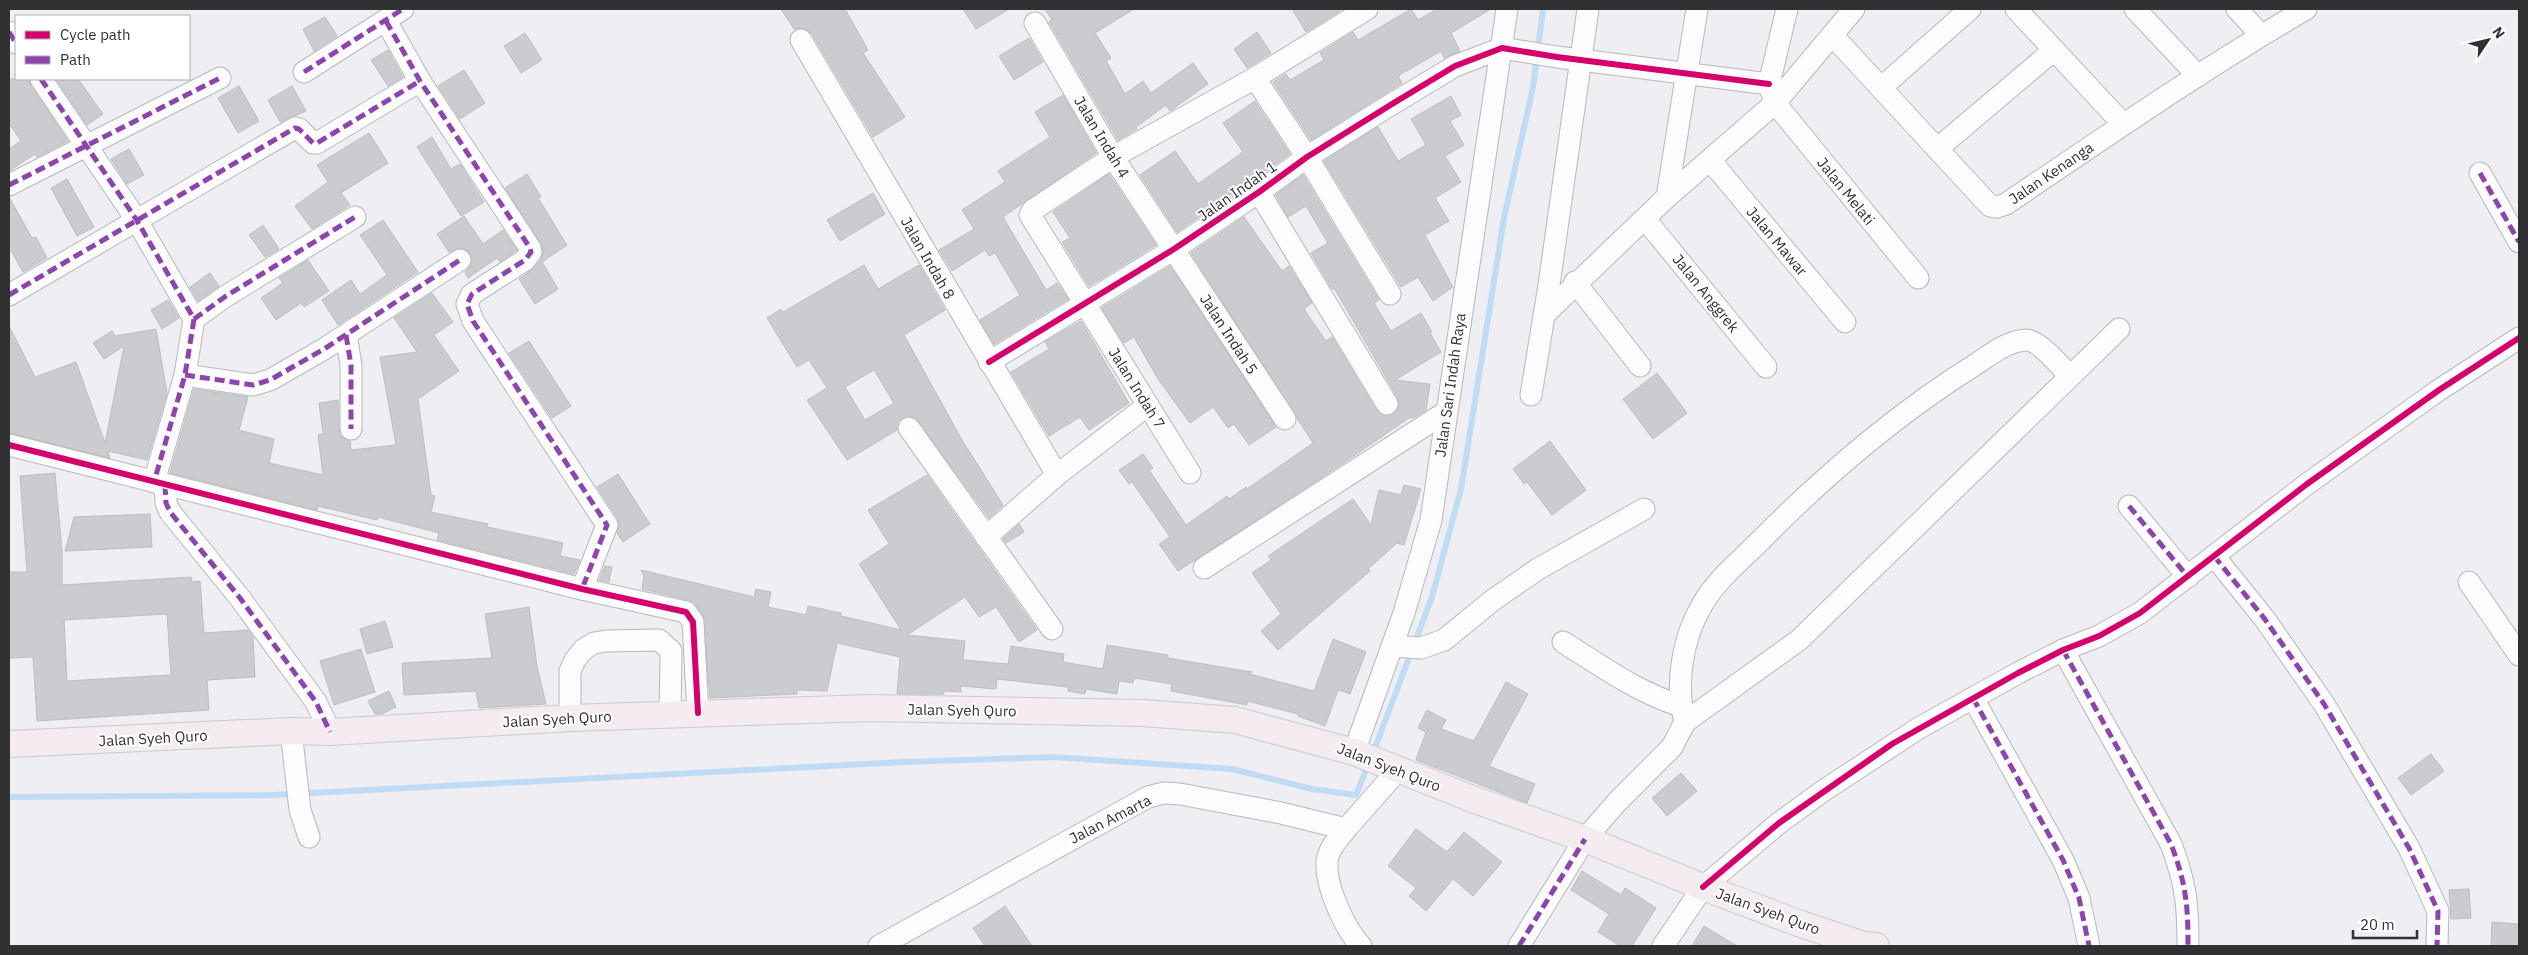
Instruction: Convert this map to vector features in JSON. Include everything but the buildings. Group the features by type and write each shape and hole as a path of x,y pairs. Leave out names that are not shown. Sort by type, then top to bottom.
{"main road":[{"name":"Jalan Syeh Quro","path":"9,744 291,731 330,732 570,718 870,708 1142,713 1235,720 1357,753 1585,839 1798,923 1868,946"}],"street":[{"path":"1113,157 1255,78 1367,9"},
{"name":"Jalan Sari Indah Raya","path":"1357,753 1405,647 1404,613 1431,520 1446,412 1508,49 1507,9"},
{"path":"1531,395 1545,314 1588,9"},
{"path":"1667,197 1685,75 1698,9"},
{"path":"1772,93 1787,9"},
{"path":"1545,314 1575,282 1710,160 1772,93 1832,35 1854,9"},
{"path":"1882,87 1970,9"},
{"path":"2016,9 2123,124"},
{"path":"2135,9 2198,76"},
{"path":"2237,9 2261,35"},
{"name":"Jalan Kenanga","path":"1832,35 1990,206 1997,207 2006,204 2123,124 2261,35 2306,9"},
{"path":"304,72 395,15 420,81 530,248 531,252 525,260 472,294 466,304 473,321 607,525 582,589"},
{"name":"Jalan Indah 4","path":"1034,23 1113,157 1174,249"},
{"name":"Jalan Indah 8","path":"801,40 1057,475"},
{"path":"1508,49 1557,58 1685,75 1772,93"},
{"name":"Jalan Indah 1","path":"989,362 1174,249 1307,157 1455,66 1508,49"},
{"path":"1937,149 2054,50"},
{"path":"9,185 220,78"},
{"path":"1255,78 1307,157 1390,294"},
{"path":"42,80 136,219 194,319 185,374 160,483 166,503 170,512 240,598 311,694 330,732"},
{"path":"9,295 136,219 295,128 299,129 312,143 317,143 420,81"},
{"name":"Jalan Melati","path":"1772,93 1918,278"},
{"name":"Jalan Indah 7","path":"1113,157 1033,210 1030,215 1190,473"},
{"name":"Jalan Mawar","path":"1710,160 1845,322"},
{"path":"2480,173 2519,242"},
{"path":"1259,192 1388,404"},
{"path":"194,319 226,296 355,217"},
{"name":"Jalan Anggrek","path":"1645,219 1766,367"},
{"name":"Jalan Indah 5","path":"1174,249 1285,419"},
{"path":"185,374 253,385 262,384 346,335 460,260"},
{"path":"1575,282 1640,366"},
{"path":"1683,714 1799,640 2069,375 2119,329"},
{"path":"346,335 351,365 351,429"},
{"path":"1663,946 1703,887 1779,823 1843,776 1892,744 1973,698 2063,650 2120,625 2140,613 2307,484 2439,390 2519,338"},
{"path":"1519,946 1585,839 1617,802 1672,746 1683,714 1684,656 1690,633 1709,593 1772,528 1847,457 1948,382 2012,343 2029,340 2037,343 2069,375"},
{"path":"986,537 1057,475 1148,405"},
{"path":"1204,568 1446,412"},
{"path":"909,428 1052,629"},
{"path":"9,445 582,589 686,612 691,616 698,713"},
{"path":"2129,506 2188,576"},
{"path":"1405,647 1444,640 1493,600 1538,569 1644,510"},
{"path":"2214,556 2264,618 2324,704 2409,848 2437,906 2437,946"},
{"path":"2469,582 2519,655"},
{"path":"570,718 570,671 575,660 594,643 606,641 659,640 667,646 671,651 670,714"},
{"path":"1563,642 1625,682 1659,699 1683,714"},
{"path":"2063,650 2171,844 2181,872 2188,904 2188,946"},
{"path":"1973,698 2063,860 2079,898 2089,946"},
{"path":"291,731 300,810 309,837"},
{"path":"1361,946 1333,900 1327,863 1330,849 1393,768"},
{"name":"Jalan Amarta","path":"878,946 1148,798 1164,794 1180,794 1281,813 1346,829"}],"waterway":[{"path":"1373,753 1432,597 1461,489 1504,218 1533,87 1543,9"},
{"path":"9,797 273,795 904,762 1053,757 1232,769 1312,789 1356,795 1368,765"}],"marked path":[{"path":"304,72 403,9"},
{"path":"386,21 420,81 530,248 531,252 525,260 472,294 467,304 473,321 607,525 582,589"},
{"path":"9,32 15,41"},
{"path":"9,185 220,78"},
{"path":"42,80 136,219 194,319 185,375 154,482"},
{"path":"9,295 295,128 299,129 313,143 317,143 420,81"},
{"path":"2480,173 2519,242"},
{"path":"194,319 226,296 355,217"},
{"path":"185,375 253,385 270,380 324,349 460,260"},
{"path":"346,335 351,365 351,429"},
{"path":"165,485 166,503 170,512 240,598 316,702 330,732"},
{"path":"2129,506 2188,577"},
{"path":"2214,556 2264,618 2324,704 2409,848 2438,911 2437,946"},
{"path":"2063,650 2171,844 2185,894 2188,946"},
{"path":"1973,698 2063,860 2079,898 2089,946"},
{"path":"1519,946 1585,839"}],"cycle path":[{"path":"989,362 1174,249 1307,157 1392,104 1455,66 1502,48 1557,57 1769,84"},
{"path":"1703,887 1779,823 1892,744 2018,673 2063,650 2099,636 2140,613 2307,484 2439,390 2519,338"},
{"path":"9,445 582,589 686,612 693,622 698,713"}]}
